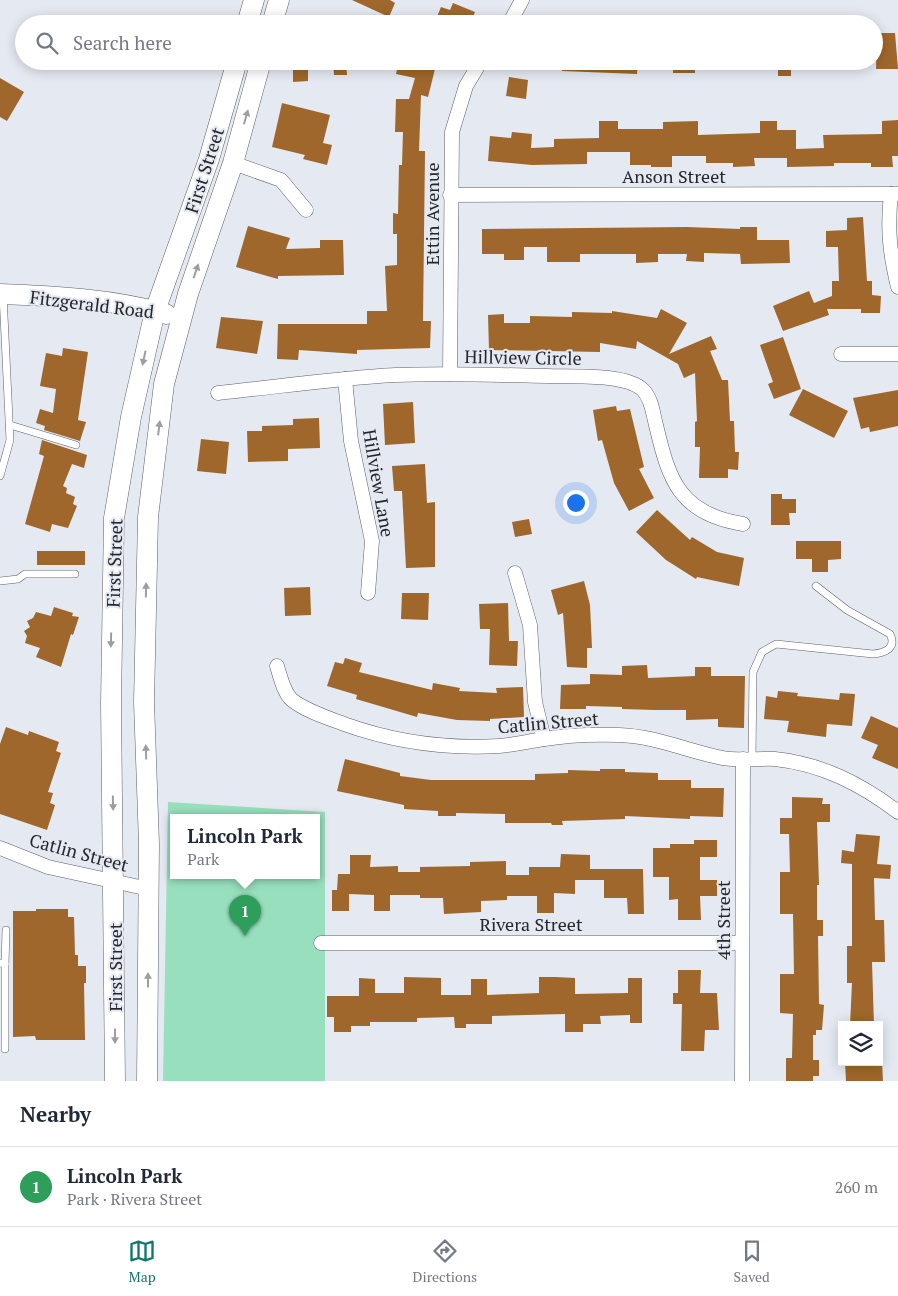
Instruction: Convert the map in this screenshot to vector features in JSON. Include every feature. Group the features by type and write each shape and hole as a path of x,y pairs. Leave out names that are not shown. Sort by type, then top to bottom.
{"main road":[{"path":"250,15 254,0"},
{"path":"275,15 279,0"},
{"name":"First Street","path":"115,1081 111,703 114,518 131,417 155,311 209,159 234,70"},
{"name":"First Street","path":"148,1081 149,889 144,702 148,518 164,384 188,294 232,163 258,70"},
{"name":"Fitzgerald Road","path":"2,294 65,298 155,311 182,318"}],"street":[{"path":"514,15 522,0"},
{"name":"Ettin Avenue","path":"450,374 452,132 455,116 466,86 476,70"},
{"path":"232,163 281,180 306,210"},
{"path":"894,194 888,222 890,254 898,287"},
{"name":"Anson Street","path":"450,195 894,194"},
{"path":"841,354 898,354"},
{"name":"Hillview Circle","path":"218,393 345,380 450,374 592,377 624,380 635,384 644,391 650,400 665,464 679,491 691,504 706,514 724,521 743,524"},
{"name":"Hillview Lane","path":"345,380 351,441 372,541 368,593"},
{"path":"515,573 530,626 535,702 544,739"},
{"name":"Catlin Street","path":"277,666 284,686 292,699 330,719 372,734 414,743 457,747 501,746 583,735 621,735 660,740 719,758 774,759 805,764 834,773 862,786 898,812"},
{"name":"4th Street","path":"742,1081 742,943 747,759"},
{"name":"Catlin Street","path":"0,848 48,867 149,889"},
{"name":"Rivera Street","path":"321,943 742,943"}],"lane":[{"path":"0,476 10,440 3,346 2,294"},
{"path":"10,425 76,446"},
{"path":"0,581 18,579 25,574 74,574"},
{"name":"4th Street","path":"747,759 753,672 762,652 776,644 873,654 884,653 891,647 892,640 890,634 847,610 816,586"},
{"path":"5,1049 3,963 6,930"}],"green space":[{"path":"168,802 325,812 325,1081 163,1081"}],"building":[{"path":"352,0 390,0 395,3 390,15 385,15"},
{"path":"453,3 475,12 474,15 438,15 441,7 450,10"},
{"path":"883,33 895,33 898,69 883,69"},
{"path":"293,70 308,70 308,81 293,82"},
{"path":"334,70 347,70 347,75 334,75"},
{"path":"397,70 435,70 428,97 421,95 419,151 425,151 423,321 431,321 430,348 357,350 357,354 299,350 298,360 277,359 278,324 367,324 367,311 387,311 385,266 397,265 397,234 393,234 393,213 398,214 399,165 402,165 403,132 395,132 396,99 409,99 415,78 396,74"},
{"path":"562,70 637,70 637,74"},
{"path":"673,70 695,70 695,73 673,73"},
{"path":"778,70 791,70 791,76 778,76"},
{"path":"509,77 528,80 526,99 506,96"},
{"path":"0,78 24,92 7,121 0,117"},
{"path":"282,103 330,115 323,143 332,145 327,165 303,159 305,155 272,147"},
{"path":"898,120 898,156 892,156 893,167 871,167 871,163 834,163 834,166 787,167 787,158 754,158 755,166 733,167 733,163 706,163 706,156 672,156 672,167 651,167 651,165 630,165 630,152 587,152 587,164 532,165 488,161 490,136 511,138 512,132 532,134 531,148 554,147 554,139 599,138 599,121 618,121 618,129 663,129 663,122 698,121 698,135 760,133 760,121 777,121 777,130 796,130 796,149 824,148 823,135 882,134 882,121"},
{"path":"863,217 867,281 872,281 872,295 881,296 880,313 861,313 861,309 827,309 829,315 783,331 773,306 809,291 814,303 832,296 832,281 839,281 838,247 826,247 826,231 847,230 847,218"},
{"path":"248,226 290,238 286,249 320,248 320,240 343,240 344,275 278,276 278,279 236,267"},
{"path":"687,227 740,229 740,227 757,227 757,240 789,240 790,263 741,264 740,254 704,253 704,262 686,261 687,254 658,254 658,262 636,263 636,254 580,254 580,262 547,262 547,247 524,247 524,260 504,260 504,254 482,254 482,229"},
{"path":"661,309 687,323 669,354 711,336 717,349 710,351 722,380 728,380 730,421 734,421 735,452 739,452 738,470 728,469 728,478 699,478 700,447 695,447 695,422 697,421 695,373 684,378 678,364 637,341 636,349 600,343 600,352 489,350 488,315 504,314 504,323 530,323 530,316 572,317 572,312 612,313 612,311 657,318"},
{"path":"221,317 263,321 257,354 216,348"},
{"path":"783,337 801,389 774,399 768,384 773,382 760,345"},
{"path":"63,348 88,352 78,420 86,422 80,441 44,430 45,426 36,423 40,409 53,413 56,389 40,386 46,353 62,356"},
{"path":"803,389 848,411 834,438 789,415"},
{"path":"898,390 898,426 870,432 869,427 861,429 853,398"},
{"path":"413,402 415,443 385,445 383,404"},
{"path":"616,406 617,411 630,409 644,467 639,469 654,498 629,511 614,483 602,440 598,441 593,410"},
{"path":"319,418 320,448 288,449 288,461 248,462 247,431 262,431 262,426 293,425 293,419"},
{"path":"201,439 229,442 226,474 197,471"},
{"path":"42,440 87,455 84,468 72,464 63,486 67,488 66,493 75,497 73,504 77,506 68,528 52,524 50,532 25,524 44,456 39,454"},
{"path":"425,464 427,503 435,502 435,567 406,568 402,491 394,491 392,466"},
{"path":"771,494 782,494 782,499 796,499 796,513 789,513 790,525 771,525"},
{"path":"657,510 690,540 692,537 717,552 744,558 739,586 697,577 696,579 666,560 636,532"},
{"path":"529,519 532,534 515,537 512,522"},
{"path":"796,541 841,541 841,559 828,560 828,572 812,572 812,559 796,559"},
{"path":"37,551 85,551 85,565 37,565"},
{"path":"584,581 590,605 592,648 587,648 587,668 567,667 563,613 558,615 551,590"},
{"path":"310,587 311,615 285,616 284,588"},
{"path":"402,593 429,593 428,620 401,619"},
{"path":"508,603 509,641 518,641 517,666 489,665 490,629 480,629 479,604"},
{"path":"54,607 73,613 72,616 79,617 73,635 71,634 61,667 36,657 40,648 25,643 27,636 24,631 30,627 27,621 33,618 36,612 51,616"},
{"path":"345,658 362,663 359,672 432,690 433,683 460,688 459,691 497,693 496,688 523,687 524,717 490,719 490,721 457,720 418,713 417,717 356,699 357,695 327,686 335,662 343,664"},
{"path":"647,665 648,678 695,676 695,667 711,667 711,676 745,676 744,728 718,727 718,719 686,720 686,710 622,709 622,707 586,706 586,709 560,709 561,685 590,684 590,674 622,675 622,666"},
{"path":"778,691 798,693 797,696 839,700 840,693 855,694 852,726 827,724 826,737 787,732 789,721 764,719 766,696 777,698"},
{"path":"871,716 898,728 898,769 872,758 878,745 861,738"},
{"path":"6,727 28,735 29,731 59,742 56,751 61,753 48,792 53,793 50,803 55,805 47,830 0,814 0,744"},
{"path":"345,759 400,773 400,776 431,780 535,780 535,774 568,773 568,770 600,771 600,769 625,769 625,772 658,773 658,780 691,780 691,788 724,788 723,817 690,816 690,819 625,816 625,819 562,821 563,825 552,825 551,823 505,823 505,814 456,813 456,816 438,816 438,811 404,809 404,805 337,791"},
{"path":"792,797 823,798 822,804 830,804 830,822 817,822 819,885 817,885 817,920 823,920 823,936 818,936 819,1004 824,1005 822,1030 816,1030 816,1035 813,1035 813,1060 819,1060 819,1076 813,1076 813,1081 786,1081 786,1058 792,1058 793,1014 780,1013 780,974 794,974 793,914 780,914 780,872 790,872 789,834 780,834 780,818 792,818"},
{"path":"856,834 880,836 877,864 891,865 890,879 874,878 875,920 884,920 885,962 872,962 874,1021 850,1021 852,983 847,983 847,946 852,946 852,864 841,863 842,850 854,852"},
{"path":"694,840 717,840 717,857 700,857 700,880 717,880 717,896 700,896 701,920 678,920 678,899 669,900 669,877 653,877 653,848 670,848 670,844 694,844"},
{"path":"561,854 590,855 590,869 643,869 644,914 628,914 627,898 604,898 604,880 575,880 575,894 554,893 554,913 537,913 537,896 507,896 507,900 481,901 481,912 444,914 443,898 420,898 420,895 390,895 390,911 374,911 374,895 349,894 349,911 332,911 332,890 337,890 338,874 350,874 350,855 371,855 370,867 398,866 398,872 420,872 420,867 470,866 470,862 506,861 506,875 529,875 529,867 560,867"},
{"path":"36,909 68,909 68,917 74,917 75,955 78,955 78,966 86,966 86,983 84,983 85,1040 36,1040 35,1036 13,1037 13,911 36,911"},
{"path":"678,970 701,970 700,993 717,993 719,1030 705,1030 704,1051 681,1051 682,1004 673,1004 673,993 678,993"},
{"path":"404,977 441,978 441,995 471,995 471,979 487,979 487,995 539,993 539,977 575,978 575,994 628,993 628,978 642,978 642,1023 630,1023 630,1015 600,1016 601,1024 583,1024 583,1032 565,1032 565,1014 492,1016 492,1024 466,1024 466,1028 455,1028 454,1017 417,1018 417,1022 370,1022 370,1026 351,1026 351,1032 334,1032 334,1017 327,1017 327,996 359,996 359,978 375,979 375,993 404,993"},
{"path":"845,1066 882,1066 883,1081 846,1081"}],"place":[{"name":"Lincoln Park","path":"245,936"}]}
